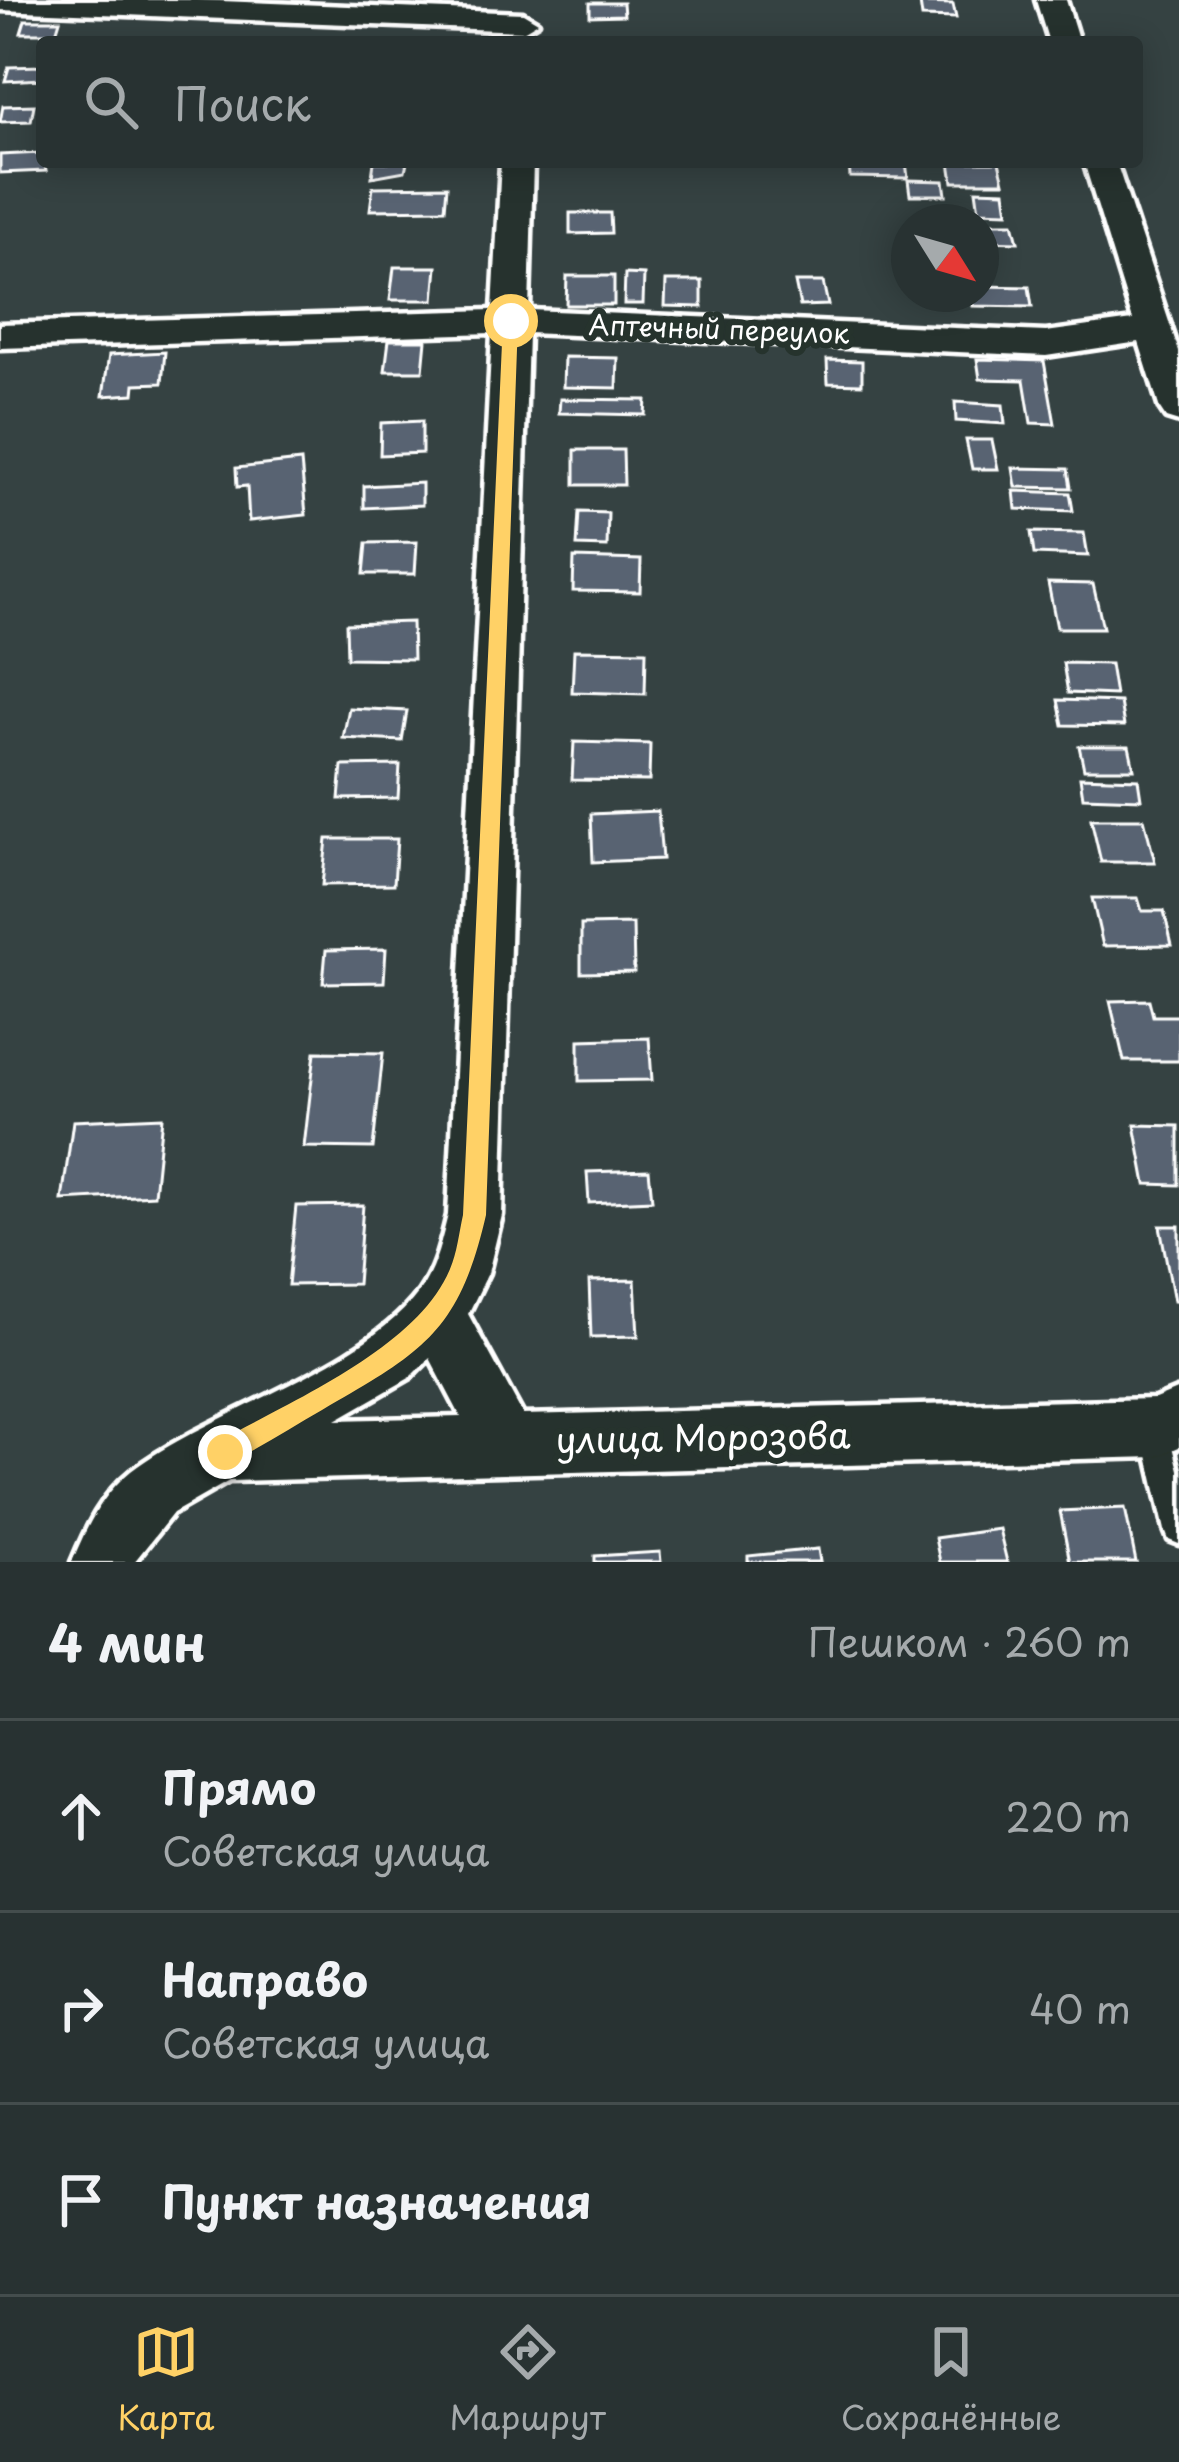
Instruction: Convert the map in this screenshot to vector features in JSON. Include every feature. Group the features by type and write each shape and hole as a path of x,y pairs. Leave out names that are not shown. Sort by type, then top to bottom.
{"street":[{"path":"1051,0 1062,36"},
{"path":"0,1 523,21"},
{"path":"102,1562 119,1528 152,1492 391,1357 436,1314 461,1274 475,1215 517,168"},
{"path":"1102,168 1138,277 1164,335 1179,409"},
{"name":"Аптечный переулок","path":"0,336 511,321 1046,344 1164,335"},
{"path":"436,1314 506,1442"},
{"name":"улица Морозова","path":"225,1452 1167,1423"}],"lane":[{"path":"1167,1423 1179,1530"}],"building":[{"path":"590,3 623,3 624,15 590,16"},
{"path":"920,3 953,4 956,18 922,17"},
{"path":"25,20 60,20 56,33 21,33"},
{"path":"36,66 36,79 5,81 9,67"},
{"path":"34,105 31,121 0,122 3,106"},
{"path":"36,153 36,168 46,171 0,173 0,155"},
{"path":"373,168 406,168 405,171 372,177"},
{"path":"849,168 907,168 908,178 850,177"},
{"path":"951,168 1000,168 1004,182 953,182"},
{"path":"908,180 944,181 946,195 910,195"},
{"path":"447,186 445,209 370,210 373,187"},
{"path":"976,190 1005,191 1008,212 999,212 999,204 978,204"},
{"path":"570,213 610,213 611,233 570,234"},
{"path":"999,223 1013,223 1018,242 999,241"},
{"path":"394,267 437,267 434,300 390,300"},
{"path":"625,274 644,275 643,304 624,304"},
{"path":"567,276 614,276 614,305 566,305"},
{"path":"666,281 702,281 702,307 665,306"},
{"path":"795,282 823,282 828,305 800,306"},
{"path":"999,286 1029,287 1032,307 999,306"},
{"path":"389,340 426,340 423,371 385,371"},
{"path":"165,352 162,383 135,384 134,394 103,396 109,355"},
{"path":"564,357 618,358 617,388 563,387"},
{"path":"977,359 1044,361 1055,424 1031,423 1024,380 980,379"},
{"path":"827,360 862,361 862,384 828,383"},
{"path":"560,399 646,400 645,415 559,413"},
{"path":"955,402 1003,405 1005,424 956,421"},
{"path":"422,421 422,453 380,455 381,423"},
{"path":"966,440 992,440 998,469 972,469"},
{"path":"575,450 623,450 624,485 575,485"},
{"path":"301,461 306,515 249,521 247,486 237,487 236,468"},
{"path":"1013,468 1068,469 1071,488 1016,487"},
{"path":"422,483 422,505 364,508 364,486"},
{"path":"1014,491 1070,493 1073,511 1016,509"},
{"path":"579,512 608,513 607,547 577,546"},
{"path":"1031,532 1084,533 1088,556 1034,554"},
{"path":"417,542 415,574 364,574 367,543"},
{"path":"574,558 641,560 640,592 573,591"},
{"path":"1048,583 1093,584 1103,628 1057,628"},
{"path":"412,622 413,659 347,658 346,624"},
{"path":"574,650 646,651 645,694 572,692"},
{"path":"1063,663 1110,664 1115,695 1068,693"},
{"path":"1058,700 1120,702 1124,726 1063,725"},
{"path":"349,708 407,711 402,741 343,738"},
{"path":"574,742 650,744 649,781 572,780"},
{"path":"1079,746 1129,746 1134,769 1084,769"},
{"path":"400,765 398,798 339,799 342,766"},
{"path":"1080,777 1138,779 1141,799 1083,797"},
{"path":"658,811 662,859 593,862 591,814"},
{"path":"1091,819 1144,819 1155,862 1101,862"},
{"path":"327,839 397,839 394,884 322,885"},
{"path":"1092,898 1138,898 1142,911 1164,911 1172,945 1103,946"},
{"path":"633,924 634,972 581,973 581,925"},
{"path":"386,949 384,982 323,983 326,950"},
{"path":"1149,1000 1153,1016 1179,1016 1179,1061 1124,1061 1110,1001"},
{"path":"649,1038 652,1080 579,1081 579,1040"},
{"path":"315,1052 383,1053 373,1148 304,1147"},
{"path":"162,1117 154,1195 62,1200 73,1121"},
{"path":"1135,1125 1179,1126 1179,1185 1146,1184"},
{"path":"649,1170 652,1200 589,1203 587,1172"},
{"path":"363,1205 357,1284 288,1285 296,1206"},
{"path":"1160,1226 1179,1226 1179,1301 1174,1301"},
{"path":"635,1280 638,1336 591,1337 589,1281"},
{"path":"1125,1508 1136,1562 1070,1562 1060,1511"},
{"path":"999,1529 1007,1562 940,1562 935,1538"},
{"path":"818,1549 820,1562 748,1562 748,1556"},
{"path":"660,1552 661,1562 595,1562 595,1556"}],"route":[{"path":"225,1452 391,1357 436,1314 461,1274 475,1215 511,321"}]}
